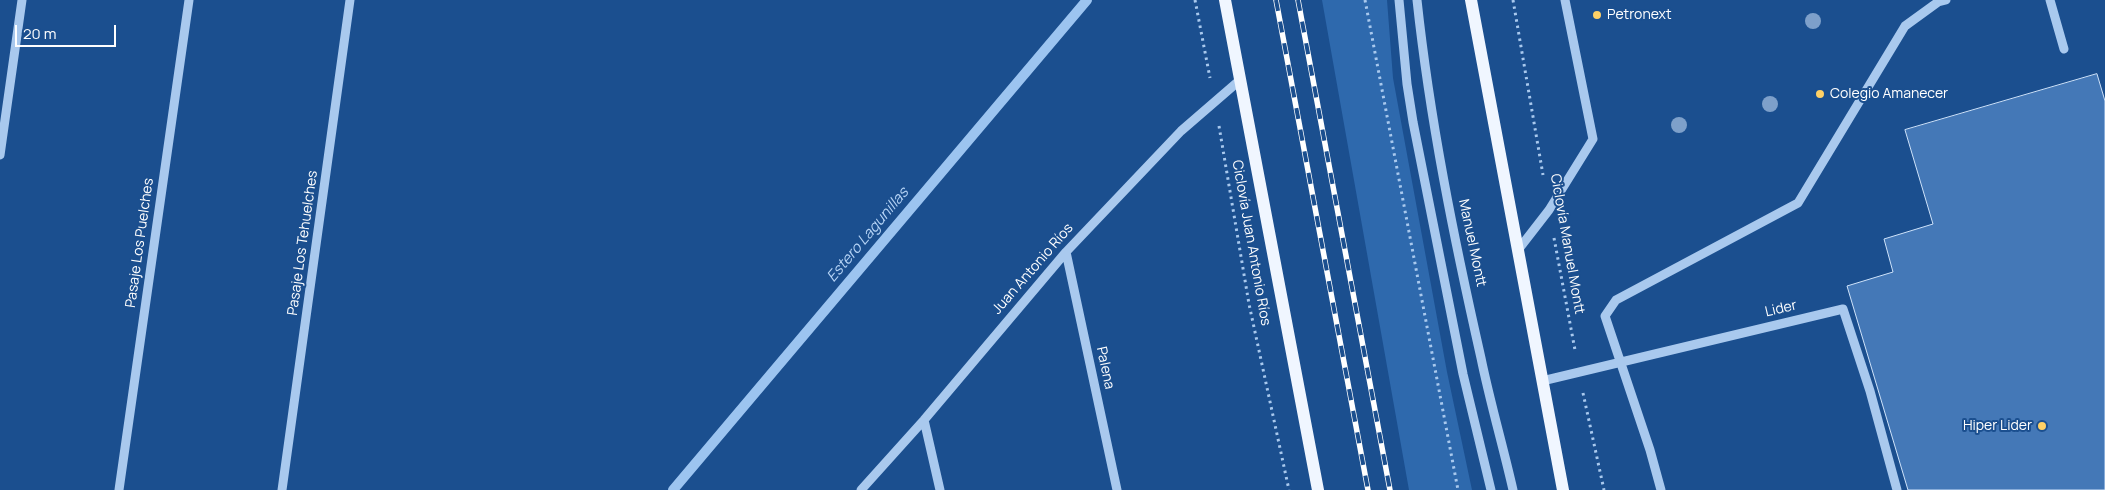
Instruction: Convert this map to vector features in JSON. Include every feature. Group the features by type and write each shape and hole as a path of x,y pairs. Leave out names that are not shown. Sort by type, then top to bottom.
{"main road":[{"path":"1226,0 1318,490"},
{"path":"1471,0 1563,490"}],"street":[{"path":"0,155 22,0"},
{"name":"Pasaje Los Puelches","path":"119,490 189,0"},
{"name":"Pasaje Los Tehuelches","path":"282,490 350,0"},
{"path":"1399,0 1407,84 1413,122 1464,374 1491,490"},
{"name":"Manuel Montt","path":"1417,0 1430,103 1452,224 1481,359 1513,490"},
{"path":"1518,250 1549,210 1593,138 1565,0"},
{"path":"1661,490 1650,450 1605,316 1616,300 1798,203 1906,26 1938,2 1946,0"},
{"path":"2050,0 2064,49"},
{"name":"Juan Antonio Ríos","path":"861,490 924,420 1066,252 1181,131 1240,80"},
{"name":"Palena","path":"1066,252 1117,490"},
{"name":"Lider","path":"1542,381 1844,309 1870,391 1897,490"},
{"path":"924,420 940,490"}],"path":[{"name":"Ciclovía Juan Antonio Ríos","path":"1195,0 1215,102 1249,304 1289,490"},
{"path":"1365,0 1458,490"},
{"name":"Ciclovía Manuel Montt","path":"1513,0 1579,373 1604,490"}],"shaded area":[{"path":"1322,0 1387,0 1393,78 1447,372 1472,490 1409,490"}],"building":[{"path":"2097,74 2105,101 2105,490 1908,490 1847,286 1893,272 1884,239 1933,224 1905,130"}],"waterway":[{"name":"Estero Lagunillas","path":"673,490 1087,0"}],"railway":[{"path":"1276,0 1368,490"},
{"path":"1298,0 1390,490"}],"place":[{"name":"Petronext","path":"1597,15"},
{"name":"Colegio Amanecer","path":"1820,94"},
{"name":"Hiper Lider","path":"2042,426"}]}
